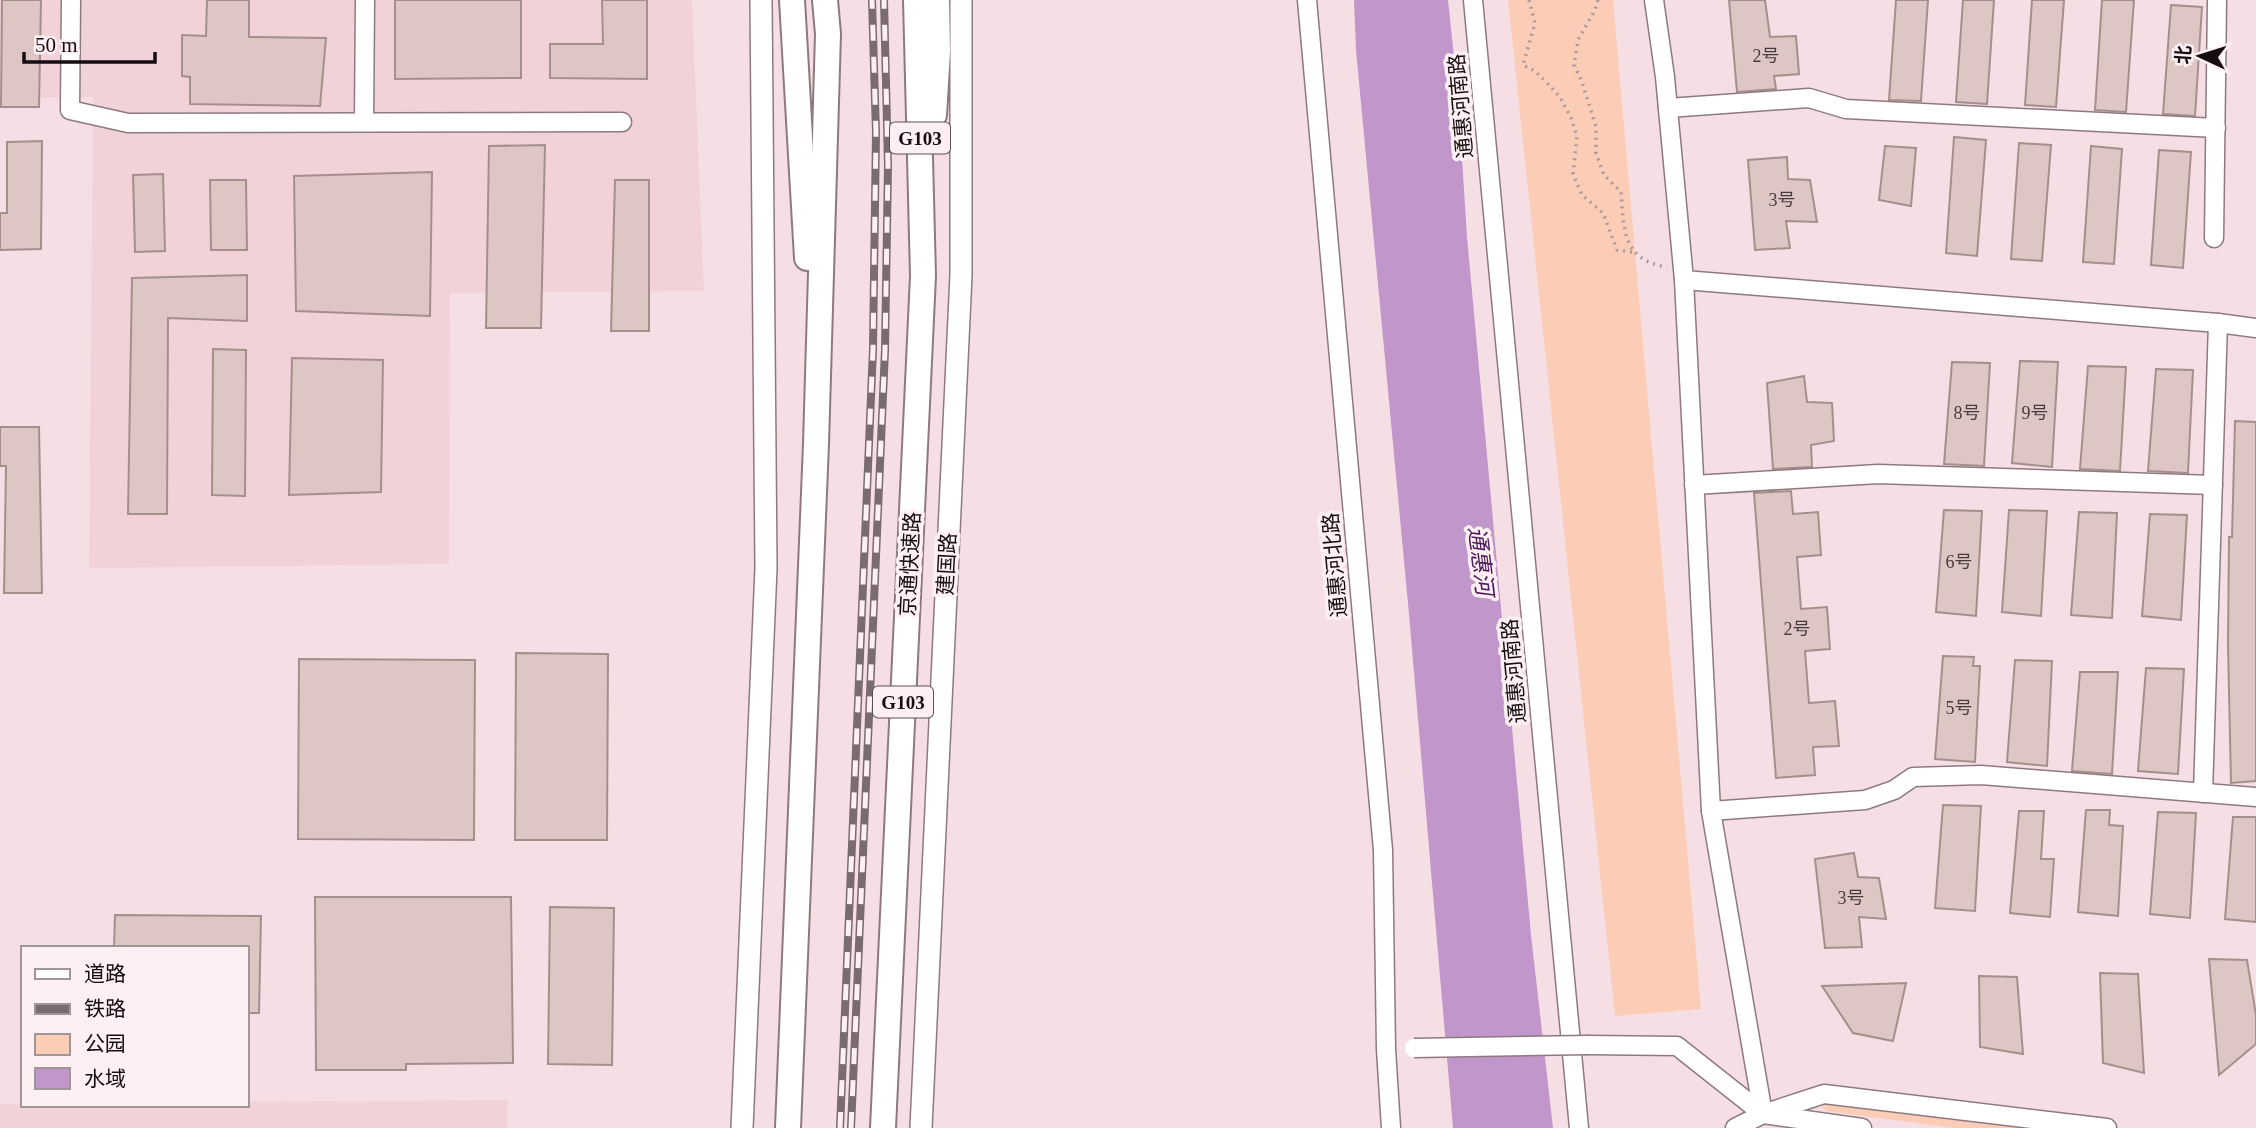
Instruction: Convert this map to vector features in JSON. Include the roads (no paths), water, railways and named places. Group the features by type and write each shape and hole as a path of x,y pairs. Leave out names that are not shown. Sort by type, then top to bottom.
{"highway":[{"path":"792,0 816,444"},
{"path":"788,1128 816,444 828,34 825,0"},
{"name":"京通快速路","path":"883,1128 923,276 916,0"},
{"path":"923,276 938,51 937,0"}],"main road":[{"path":"742,1128 766,568 761,0"},
{"name":"建国路","path":"921,1128 961,275 961,0"}],"street":[{"path":"71,0 70,110 128,122 622,121"},
{"path":"364,122 365,0"},
{"name":"通惠河北路","path":"1307,0 1383,850 1391,1128"},
{"name":"通惠河南路","path":"1473,0 1579,1128"},
{"path":"1654,0 1668,108 1683,274 1711,810 1763,1114"},
{"path":"2214,238 2217,0"},
{"path":"1668,108 1809,99 1846,109 2216,128"},
{"path":"1683,274 2256,328"},
{"path":"2203,793 2218,323"},
{"path":"1694,485 1878,474 2213,485"},
{"path":"1711,810 1865,800 1894,790 1913,777 1981,775 2256,797"},
{"path":"1387,1049 1677,1046 1763,1114 1861,1128"},
{"path":"1735,1128 1763,1114 1824,1094 2107,1128"}],"water":[{"name":"通惠河","path":"1354,0 1448,0 1531,935 1553,1128 1453,1128 1409,614 1356,50"}],"railway":[{"path":"840,1128 873,349 876,133 872,0"},
{"path":"851,1128 885,350 888,166 884,0"}]}
